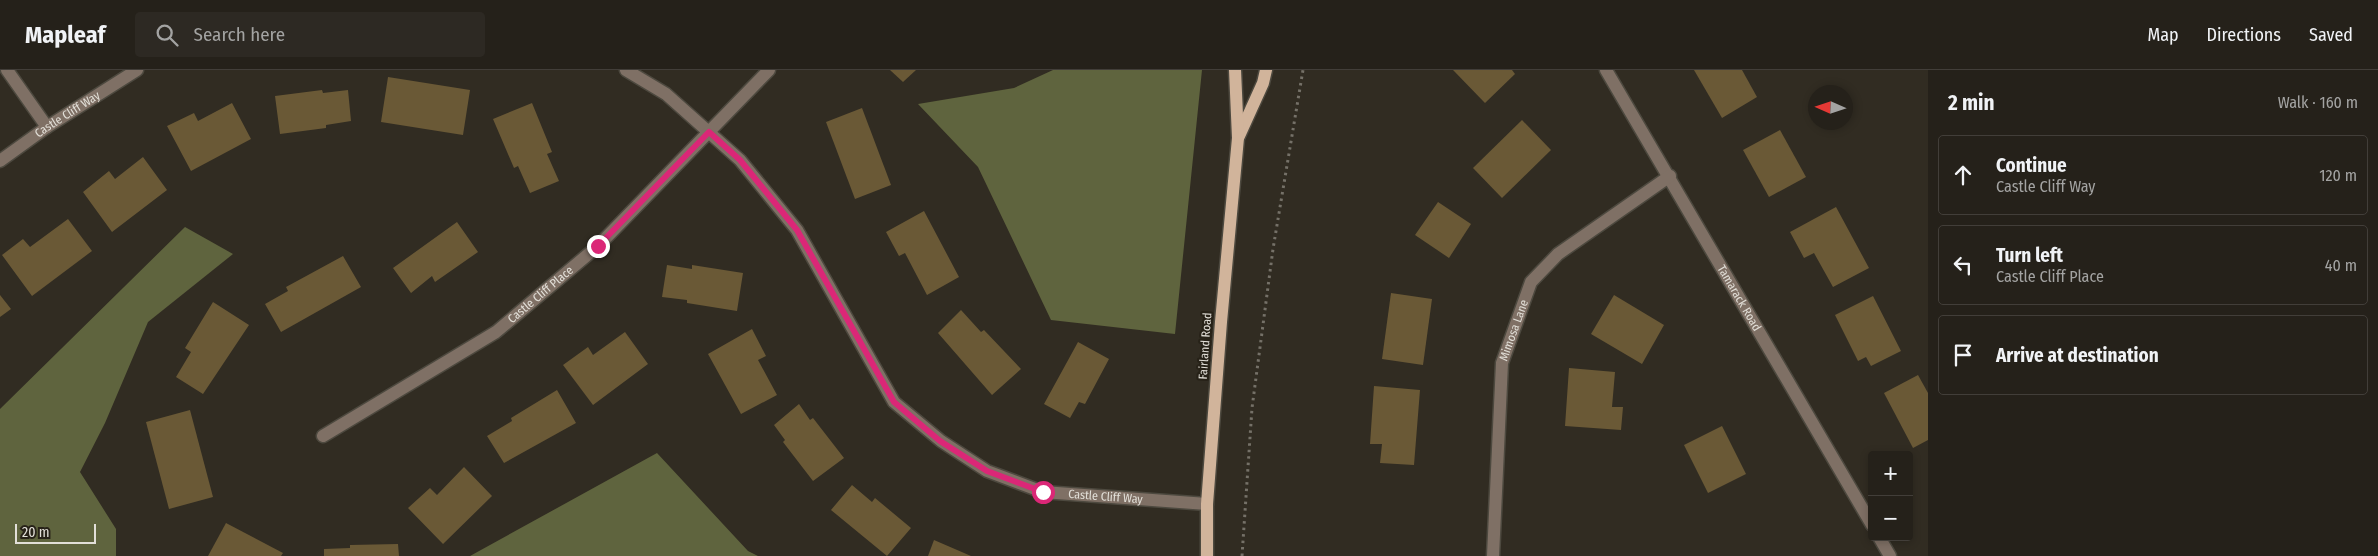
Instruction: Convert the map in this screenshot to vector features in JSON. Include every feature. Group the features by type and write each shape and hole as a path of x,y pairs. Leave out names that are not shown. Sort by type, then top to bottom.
{"main road":[{"name":"Fairland Road","path":"1207,556 1208,504 1221,322 1238,138 1235,70"},
{"name":"Fairland Road","path":"1238,138 1263,83 1266,70"}],"street":[{"path":"7,70 47,126"},
{"name":"Castle Cliff Way","path":"0,161 47,126 137,70"},
{"name":"Castle Cliff Way","path":"626,70 666,94 740,160 797,230 894,402 940,441 987,471 1043,492 1208,504"},
{"name":"Castle Cliff Place","path":"323,436 496,332 598,246 769,70"},
{"name":"Tamarack Road","path":"1606,70 1670,176 1868,517"},
{"name":"Mimosa Lane","path":"1493,556 1502,364 1531,282 1558,254 1670,176"},
{"path":"1881,541 1890,556"}],"path":[{"path":"1242,556 1252,408 1273,249 1303,70"}],"green space":[{"path":"1053,70 1202,70 1175,334 1051,320 978,167 918,104 1014,88"},
{"path":"185,227 233,254 148,322 105,423 80,472 116,529 116,556 0,556 0,409"},
{"path":"657,453 748,551 758,556 470,556"}],"building":[{"path":"890,70 916,70 903,82"},
{"path":"1453,70 1512,70 1515,74 1485,103"},
{"path":"1694,70 1742,70 1757,97 1722,118"},
{"path":"388,77 470,90 463,135 381,122"},
{"path":"322,90 323,93 348,90 351,121 326,125 326,128 280,134 275,96"},
{"path":"232,103 251,139 191,171 167,126 194,113 198,121"},
{"path":"532,103 552,152 547,154 559,181 530,193 518,166 514,168 493,119"},
{"path":"862,108 891,185 855,199 826,122"},
{"path":"1522,120 1551,150 1502,198 1473,168"},
{"path":"1780,130 1806,177 1769,197 1743,150"},
{"path":"143,157 167,190 112,232 83,192 109,171 115,179"},
{"path":"1438,202 1471,224 1449,258 1415,235"},
{"path":"1836,207 1869,268 1833,287 1814,253 1804,258 1790,232"},
{"path":"924,211 959,277 927,295 905,253 899,256 886,232"},
{"path":"68,219 92,251 32,296 2,255 23,239 30,247"},
{"path":"457,222 478,252 435,282 432,276 411,293 393,268"},
{"path":"343,256 361,287 281,332 265,304 288,291 286,287"},
{"path":"667,265 692,269 692,265 743,273 737,311 687,303 687,300 662,297"},
{"path":"1391,293 1432,299 1423,365 1382,359"},
{"path":"0,295 11,309 0,317"},
{"path":"1614,295 1664,325 1642,364 1591,334"},
{"path":"1873,296 1901,351 1871,366 1866,357 1858,361 1835,315"},
{"path":"213,302 249,325 203,394 176,377 191,352 185,348"},
{"path":"961,310 981,332 984,330 1021,369 992,395 938,333"},
{"path":"752,329 766,356 758,360 777,395 741,414 708,354"},
{"path":"625,332 648,364 593,405 563,365 588,347 593,355"},
{"path":"1078,342 1109,359 1085,404 1079,402 1070,418 1044,404"},
{"path":"1569,368 1615,372 1612,407 1623,407 1621,430 1565,426"},
{"path":"1918,375 1928,393 1928,440 1913,448 1884,393"},
{"path":"1374,386 1420,390 1414,465 1380,463 1382,444 1370,444"},
{"path":"557,390 576,423 504,463 487,436 512,421 511,418"},
{"path":"799,404 810,420 813,418 844,458 813,481 783,442 785,440 774,425"},
{"path":"190,410 213,497 169,509 146,422"},
{"path":"1722,426 1746,474 1708,493 1684,445"},
{"path":"464,467 492,496 443,544 408,508 430,488 437,495"},
{"path":"852,485 872,502 875,498 911,528 887,556 831,510"},
{"path":"226,523 283,553 281,556 208,556"},
{"path":"934,540 971,556 928,556"},
{"path":"398,544 399,556 324,556 324,549 350,548 350,545"}],"route":[{"path":"598,246 709,132 740,160 797,230 894,402 940,441 987,471 1043,492"}]}
